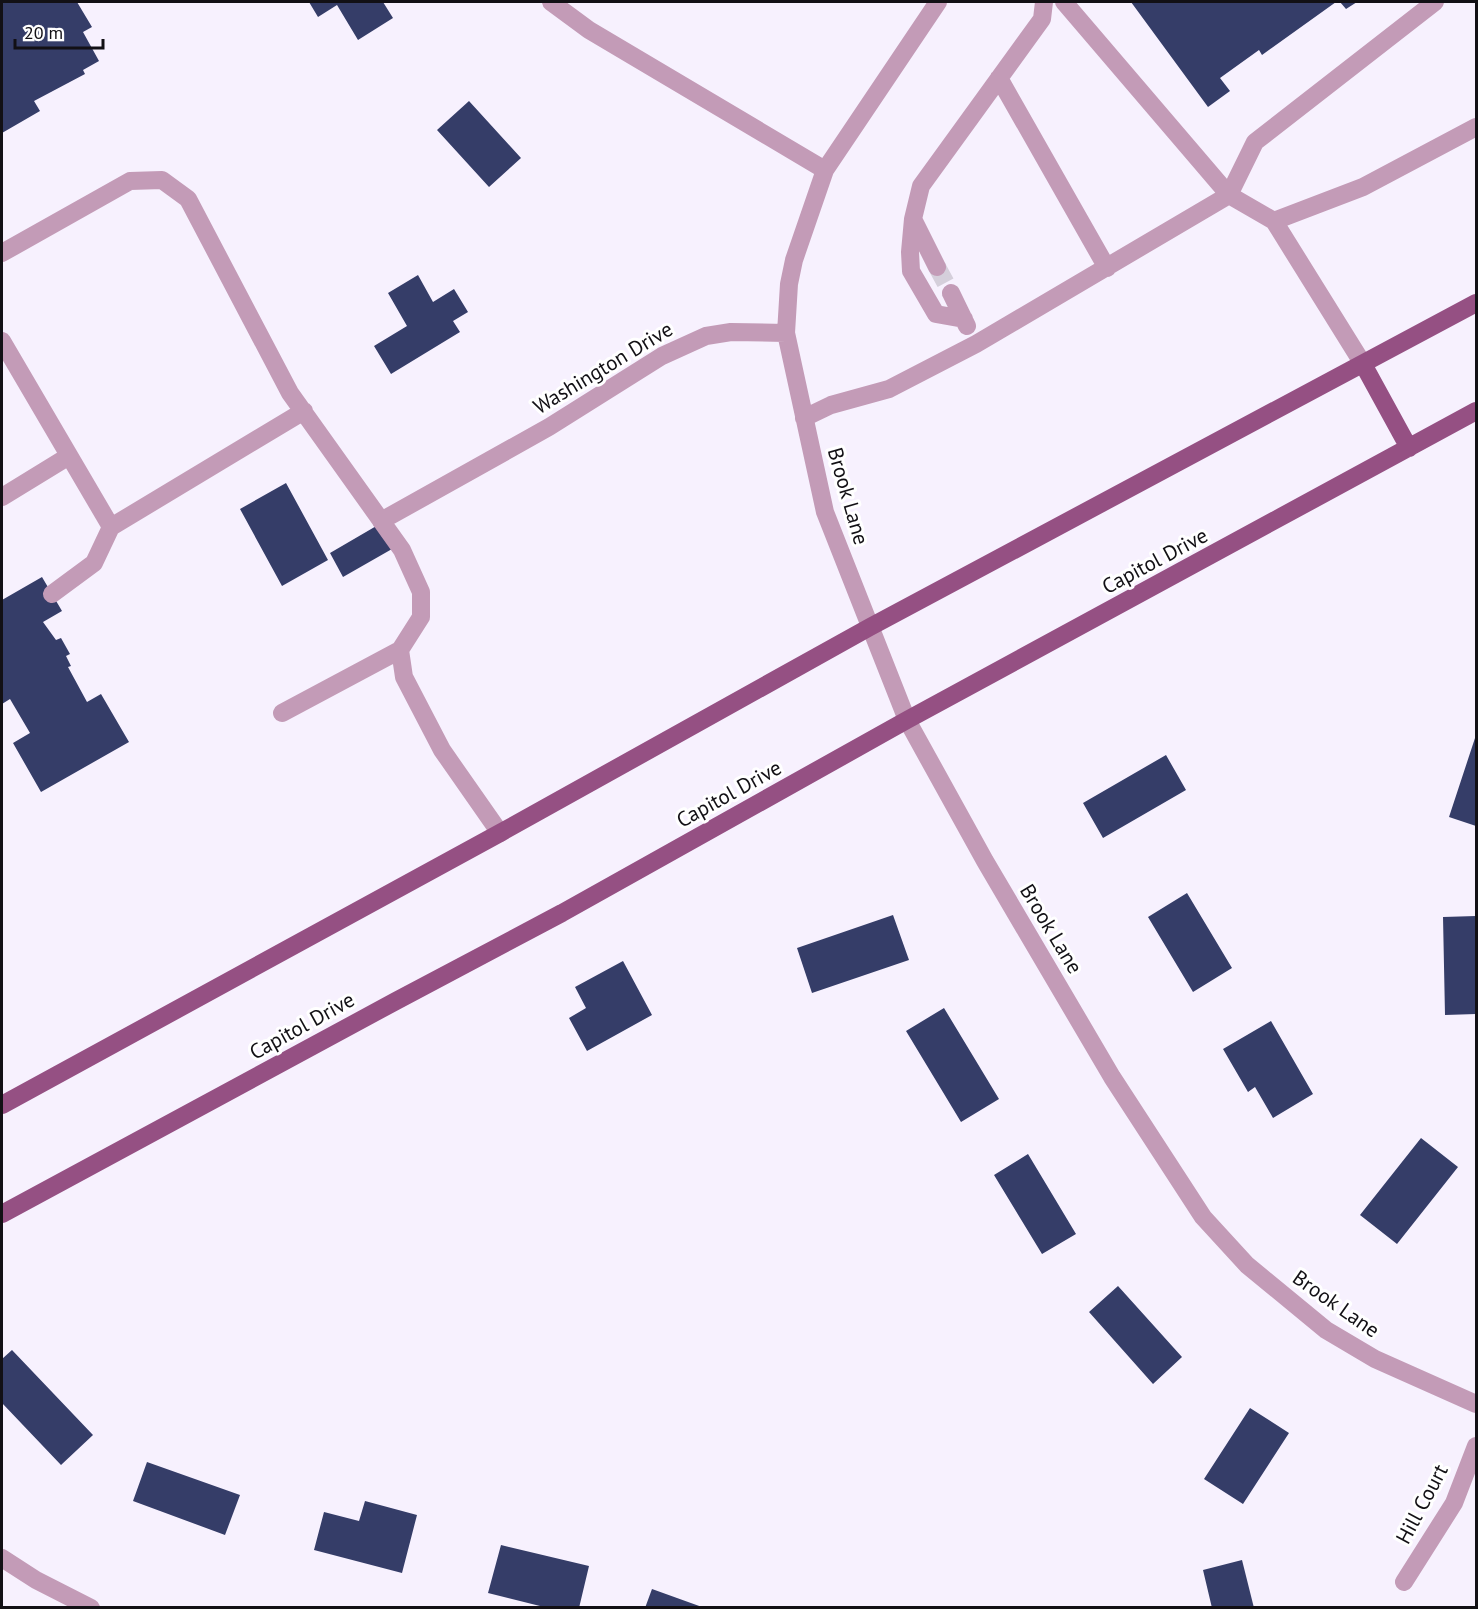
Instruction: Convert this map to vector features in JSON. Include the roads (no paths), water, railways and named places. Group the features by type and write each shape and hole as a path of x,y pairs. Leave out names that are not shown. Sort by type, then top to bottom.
{"main road":[{"path":"2,1105 500,833 870,627 1476,303"},
{"path":"1363,364 1408,448"},
{"name":"Capitol Drive","path":"2,1214 396,1000 562,913 908,720 1476,411"}],"street":[{"path":"552,2 589,30 825,171"},
{"path":"786,333 789,284 794,260 825,171 938,2"},
{"path":"964,320 936,314 911,271 913,219 921,186 1042,20 1044,2"},
{"path":"1064,2 1229,195 1274,221 1363,364"},
{"path":"804,418 831,405 889,389 976,344 1229,195 1256,142 1435,2"},
{"path":"999,78 1107,268"},
{"path":"1274,221 1363,187 1476,127"},
{"path":"2,253 130,181 162,180 188,199 290,393 402,550 421,592 421,617 400,650 282,713"},
{"path":"913,219 937,267"},
{"path":"951,292 976,344"},
{"name":"Washington Drive","path":"381,521 549,427 662,356 706,336 731,332 786,333"},
{"name":"Brook Lane","path":"786,333 825,512 908,720 985,861 1088,1036 1203,1217 1247,1265 1326,1330 1375,1359 1476,1404"},
{"path":"2,341 111,527"},
{"path":"52,594 94,563 111,527 304,411"},
{"path":"2,496 69,456"},
{"path":"400,650 405,677 442,750 500,833"},
{"name":"Hill Court","path":"1404,1582 1454,1503 1476,1446"},
{"path":"2,1558 36,1580 91,1608"}],"tunnel":[{"path":"937,267 951,293"}]}
